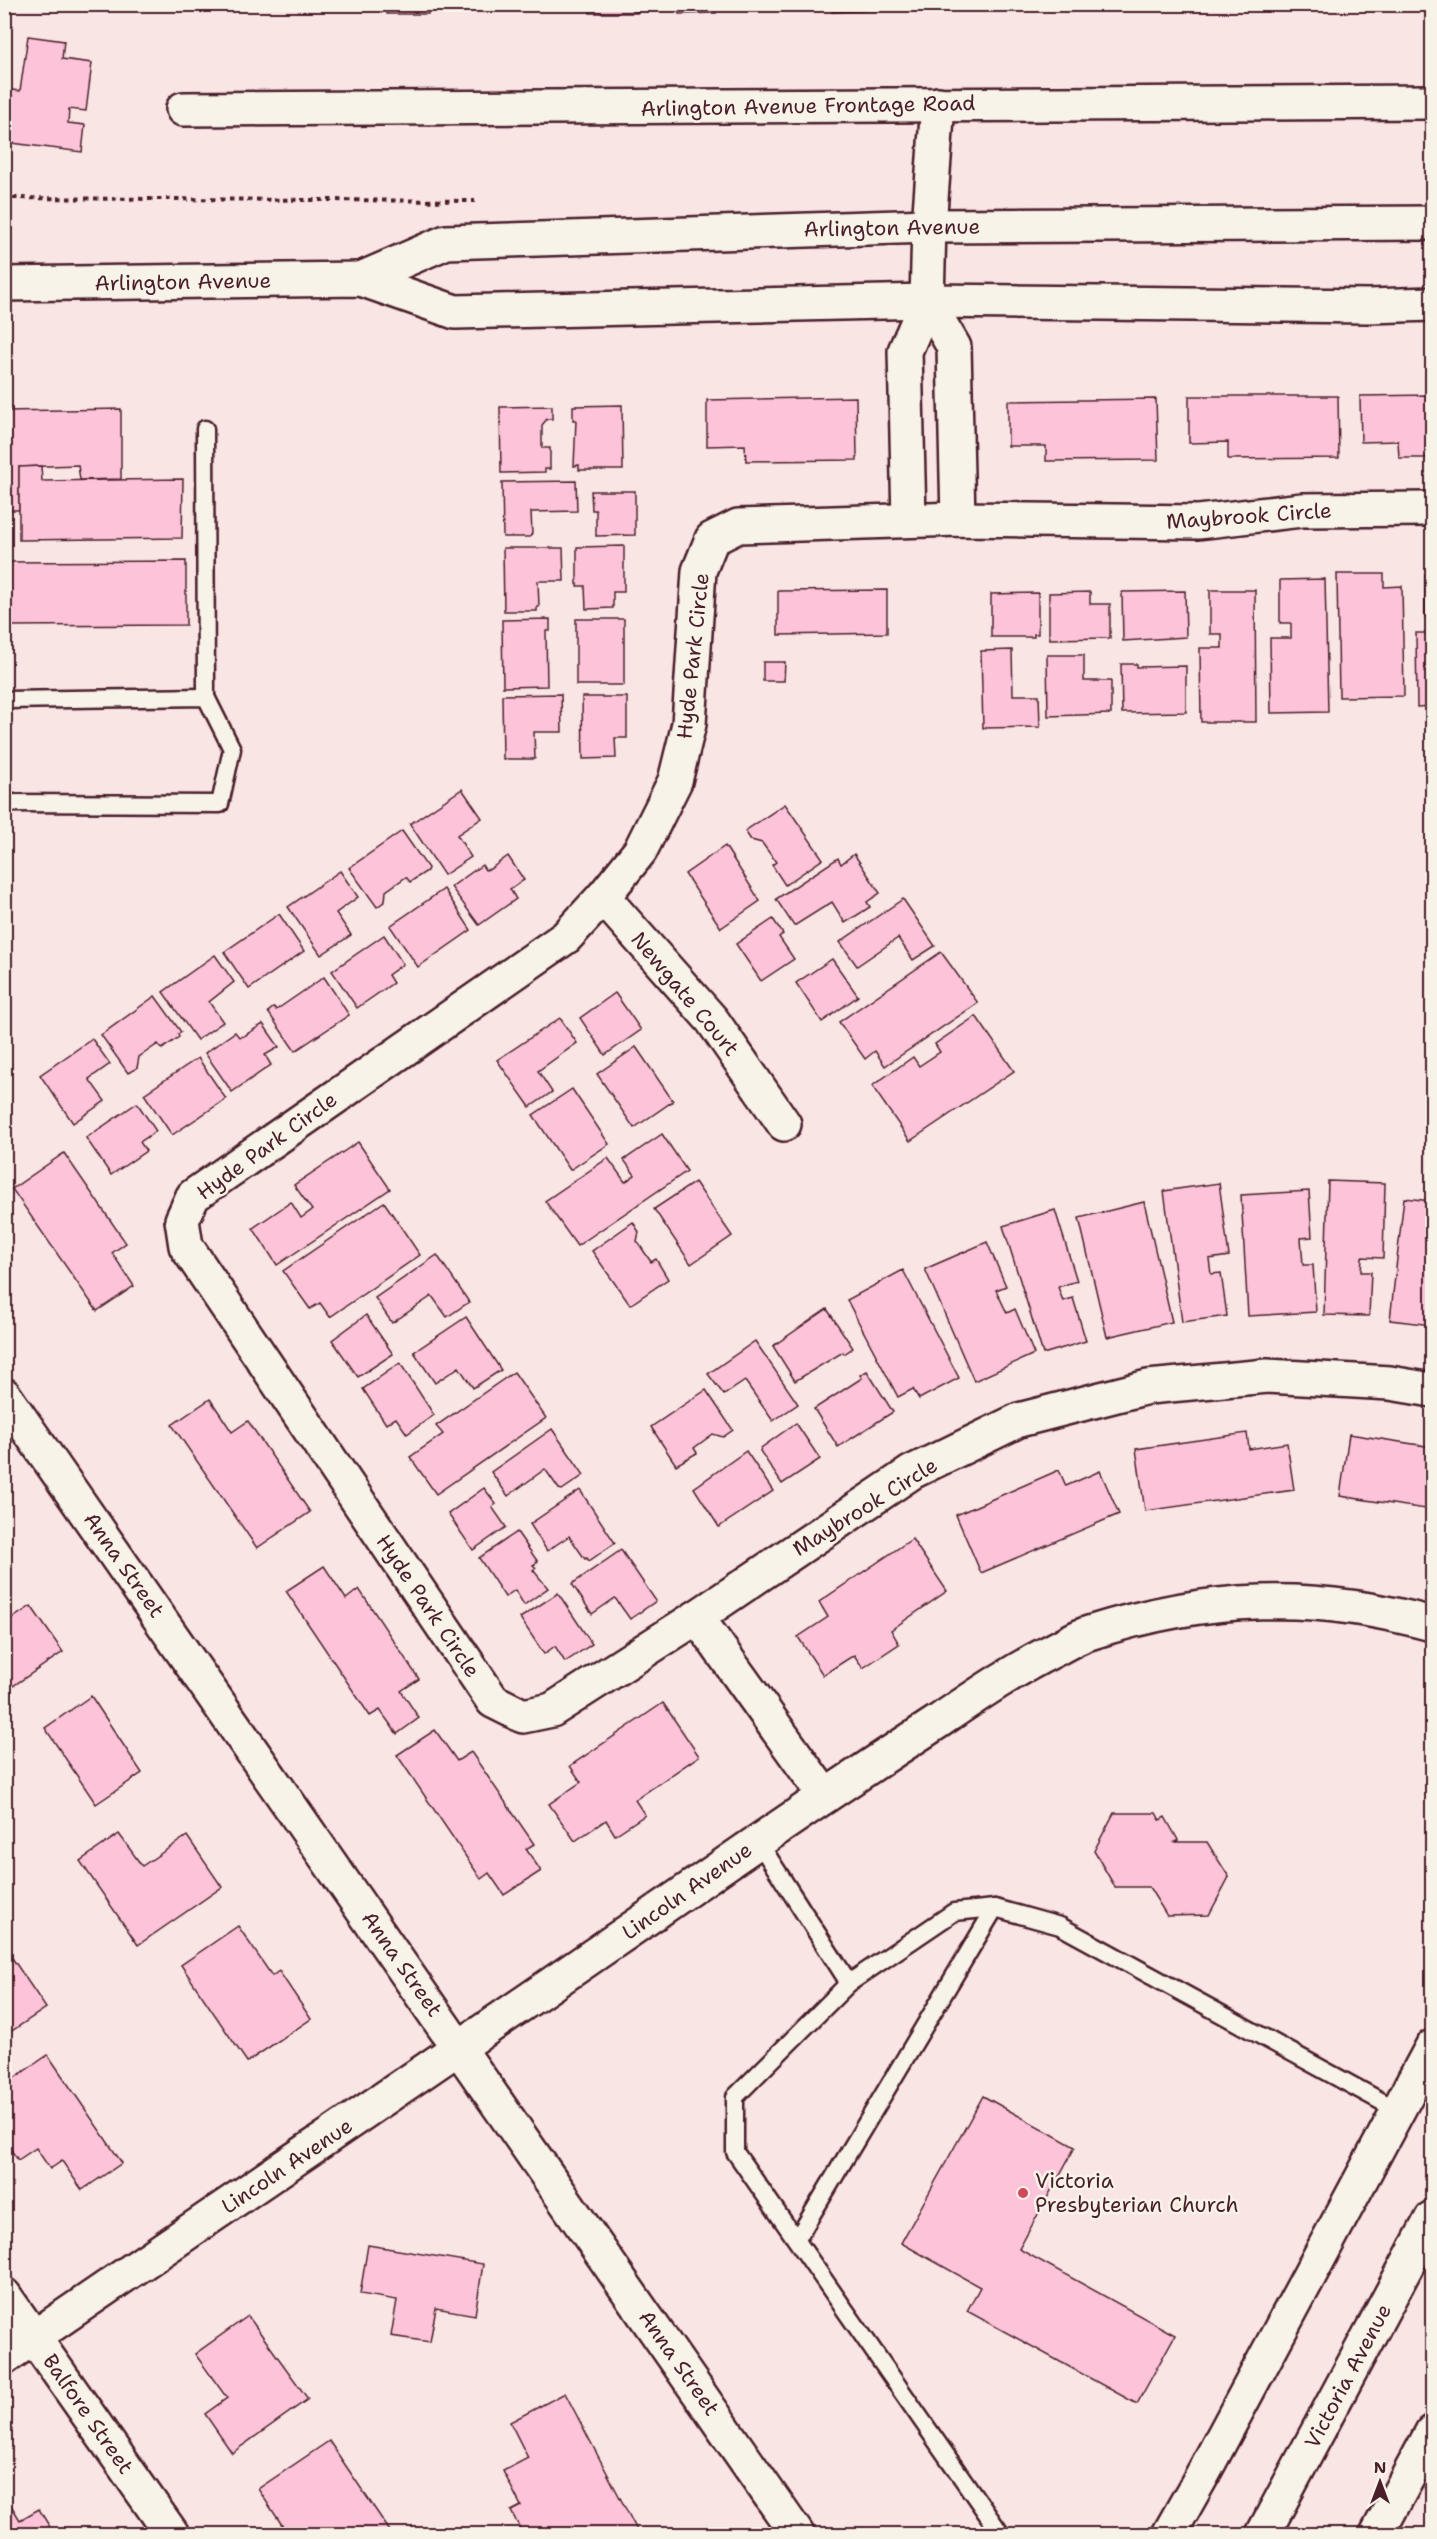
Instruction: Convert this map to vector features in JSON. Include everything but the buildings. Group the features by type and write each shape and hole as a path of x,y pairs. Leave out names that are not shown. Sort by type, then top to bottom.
{"street":[{"name":"Arlington Avenue Frontage Road","path":"183,110 1432,102"},
{"path":"909,520 905,351 927,301 928,226 938,104"},
{"name":"Arlington Avenue","path":"361,279 446,242 928,226 1432,223"},
{"name":"Arlington Avenue","path":"4,285 361,279 455,312 927,301 1369,306 1432,304"},
{"path":"927,301 954,347 958,519"},
{"name":"Maybrook Circle","path":"958,519 1198,522 1302,510 1432,509"},
{"name":"Hyde Park Circle","path":"697,1617 552,1710 523,1716 493,1701 186,1246 182,1220 193,1196 566,937 603,897 640,851 675,781 689,724 695,666 699,571 712,539 738,526 958,519"},
{"name":"Newgate Court","path":"603,897 712,1020 784,1124"},
{"name":"Maybrook Circle","path":"697,1617 912,1472 1019,1420 1148,1387 1267,1376 1390,1383 1432,1390"},
{"name":"Anna Street","path":"4,1395 461,2048 797,2535"},
{"name":"Lincoln Avenue","path":"4,2358 461,2048 825,1796 1018,1668 1084,1634 1151,1615 1214,1604 1280,1600 1337,1603 1391,1613 1432,1624"},
{"path":"697,1617 825,1796"},
{"path":"1169,2535 1432,2047"},
{"name":"Victoria Avenue","path":"1263,2535 1432,2218"},
{"name":"Balfore Street","path":"4,2295 172,2535"},
{"path":"1377,2535 1432,2432"}],"lane":[{"path":"4,803 220,804 232,749 206,697 205,429"},
{"path":"4,700 206,697"},
{"path":"759,1841 849,1983"},
{"path":"797,2239 995,1908"},
{"path":"1001,2535 735,2151 735,2097 849,1983 954,1912 995,1908 1060,1926 1399,2110"}],"path":[{"path":"4,198 486,201"}],"place":[{"name":"Victoria Presbyterian Church","path":"1023,2193"}]}
